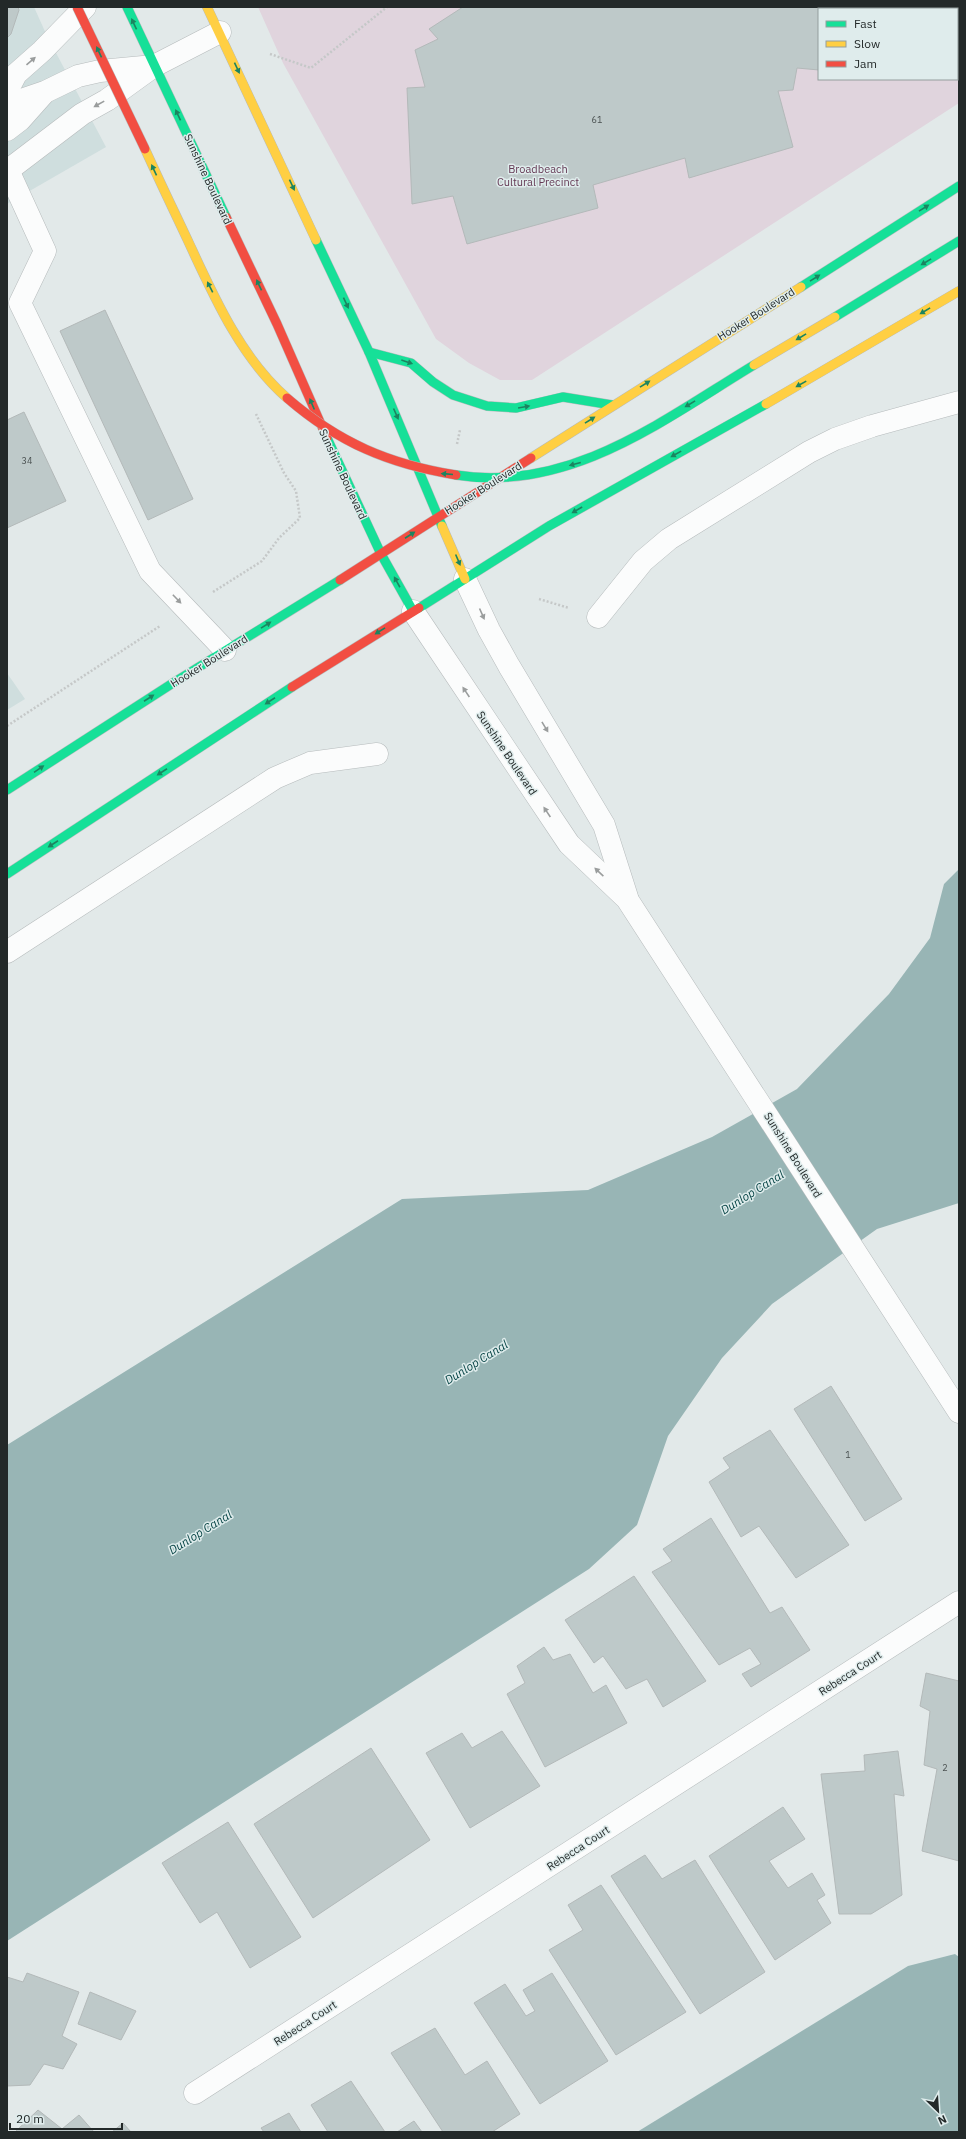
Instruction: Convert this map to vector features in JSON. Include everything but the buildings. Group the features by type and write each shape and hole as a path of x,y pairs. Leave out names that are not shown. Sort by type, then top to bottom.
{"main road":[{"path":"78,7 205,276 228,322 247,350 279,392 303,413 331,434 368,452 406,466 439,474 478,477 517,477 583,462 614,449 959,242"},
{"name":"Sunshine Boulevard","path":"126,7 277,324 345,480 381,554 413,610"},
{"name":"Sunshine Boulevard","path":"207,7 369,352 465,578"},
{"name":"Hooker Boulevard","path":"7,790 959,186"},
{"path":"7,874 413,610 549,526 828,369 959,291"},
{"path":"369,352 411,363 433,382 453,395 487,406 516,408 563,397 612,405"}],"street":[{"path":"7,91 16,74 42,51 85,7"},
{"path":"220,32 154,66 108,100 82,114 7,171 45,251 20,303 150,571 226,650"},
{"path":"7,105 45,92 78,76 100,71 154,66"},
{"path":"7,130 20,120 45,92"},
{"path":"598,617 643,561 669,539 809,452 835,439 872,426 959,402"},
{"name":"Sunshine Boulevard","path":"465,578 489,630 509,666 604,825 628,899"},
{"name":"Sunshine Boulevard","path":"413,610 569,844 628,899 862,1264 959,1412"},
{"path":"7,952 275,778 310,763 377,754"},
{"name":"Rebecca Court","path":"195,2093 959,1602"}],"path":[{"path":"270,54 311,68 387,7"},
{"path":"7,726 262,561 279,538 300,518 296,491 284,473 253,407"}],"shaded area":[{"path":"7,7 34,7 47,36 106,147 7,204"},
{"path":"7,673 25,699 7,710"}],"green space":[{"name":"Broadbeach Cultural Precinct","path":"258,7 959,7 959,103 532,380 500,380 469,363 436,339 283,63"}],"water":[{"name":"Dunlop Canal","path":"959,869 959,1203 877,1229 772,1304 722,1358 668,1436 637,1525 589,1569 7,1941 7,1445 402,1199 588,1190 712,1137 797,1089 889,994 930,938 944,884"},
{"path":"955,1954 959,1957 959,2132 637,2132 908,1966"}],"traffic: fast":[{"path":"127,7 226,217"},
{"path":"801,287 959,186"},
{"path":"316,240 369,352 442,526"},
{"path":"835,317 959,241"},
{"path":"369,352 411,363 433,382 453,395 487,406 516,408 563,397 612,405"},
{"path":"456,475 498,478 538,473 576,463 614,447 650,429 754,365"},
{"path":"419,608 549,526 766,404"},
{"path":"327,438 381,554 413,611"},
{"path":"7,790 173,683 340,580"},
{"path":"7,874 292,687"}],"traffic: slow":[{"path":"207,7 316,240"},
{"path":"145,149 208,284 230,326 242,346 256,364 287,398"},
{"path":"531,458 801,287"},
{"path":"766,404 959,291"},
{"path":"754,365 835,317"},
{"path":"442,526 465,579"}],"traffic: jam":[{"path":"77,7 145,149"},
{"path":"226,217 277,324 327,438"},
{"path":"287,398 306,414 326,427 366,449 409,465 456,475"},
{"path":"340,580 531,458"},
{"path":"292,687 419,608"}]}
